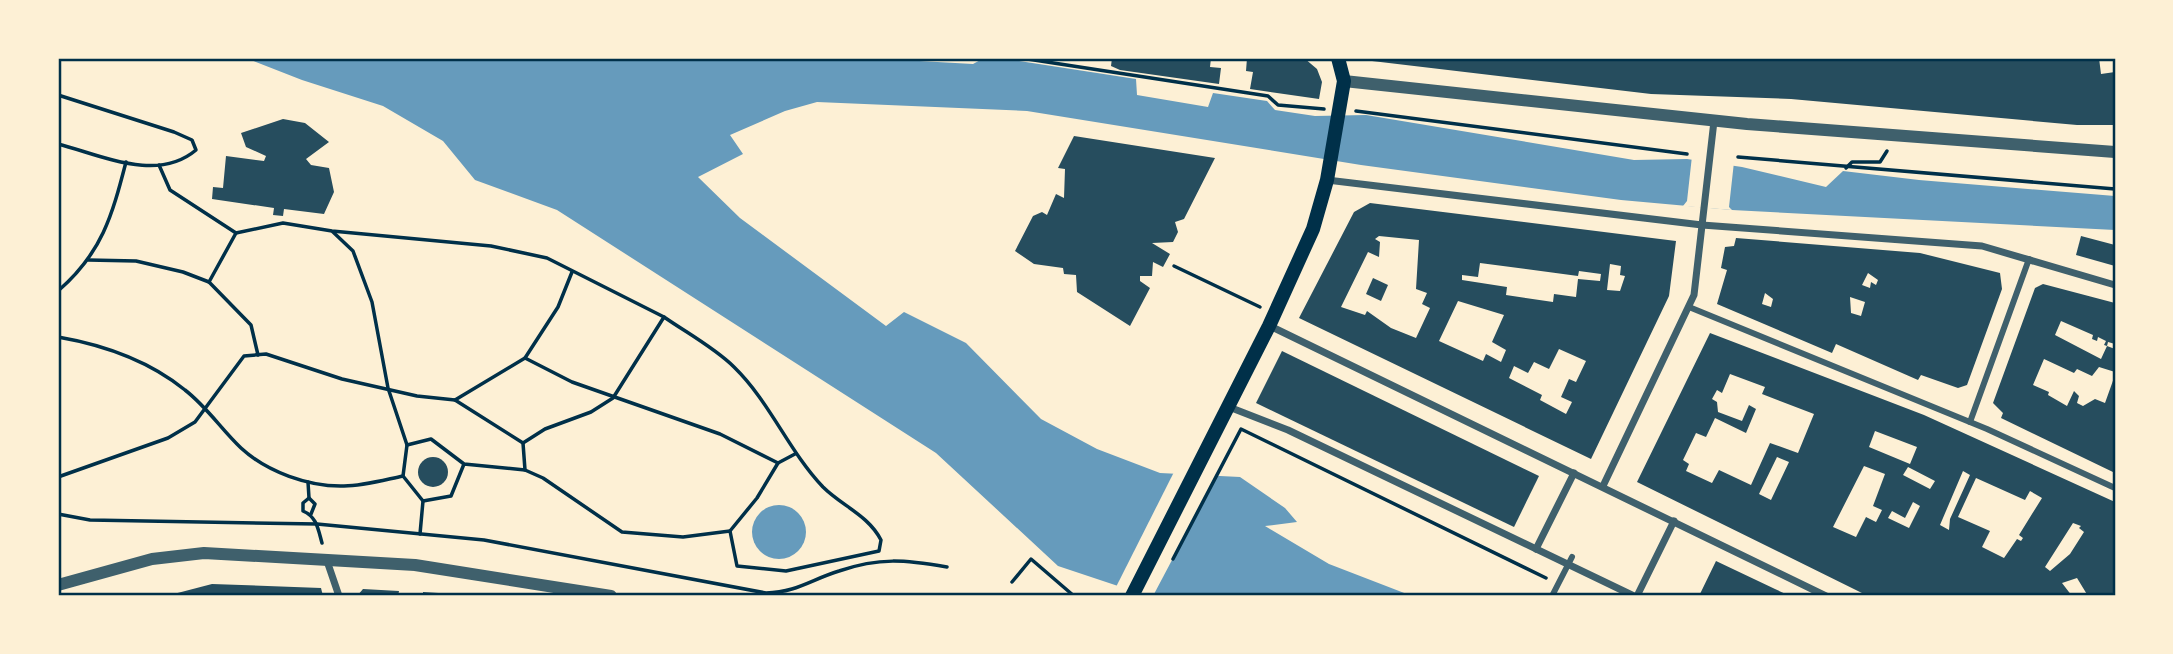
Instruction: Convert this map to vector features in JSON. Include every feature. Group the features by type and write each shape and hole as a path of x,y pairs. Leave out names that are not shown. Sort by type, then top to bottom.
{"main road":[{"path":"1133,595 1272,319 1313,229 1327,180 1344,81 1338,58"}],"street":[{"path":"1344,81 1714,121 2115,152"},
{"path":"1604,486 1694,295 1714,121"},
{"path":"1327,180 1702,225 1982,246 2115,285"},
{"path":"1970,422 2029,259"},
{"path":"1689,307 1970,422 2115,488"},
{"path":"1272,319 1574,473 1826,596"},
{"path":"1228,406 1288,430 1635,596 1674,521"},
{"path":"1536,549 1574,473"},
{"path":"58,585 152,559 204,552 415,565 611,596"},
{"path":"1552,596 1572,556"},
{"path":"326,558 339,596"}],"path":[{"path":"1021,58 1268,96 1278,105 1315,109"},
{"path":"58,95 192,141 196,150 184,160 149,167 58,144"},
{"path":"1365,111 1687,155"},
{"path":"1738,157 2115,189"},
{"path":"58,291 88,260 112,218 126,162"},
{"path":"1846,168 1852,162 1880,162"},
{"path":"159,165 176,195 236,233 283,223 332,231 491,246 547,258 664,317 733,366 770,412 795,454 825,488 874,526 881,540 879,551 883,561"},
{"path":"332,231 353,251 372,302 388,388 407,445 402,476 423,501 420,534"},
{"path":"209,282 236,233"},
{"path":"88,260 136,261 183,272 209,282 251,325 258,355"},
{"path":"1174,265 1272,319"},
{"path":"455,400 525,358 558,307 572,272"},
{"path":"523,443 545,429 591,412 612,398 664,317"},
{"path":"58,337 102,345 135,359 183,387 206,407 241,449 273,469 308,482 345,486 402,476"},
{"path":"58,477 168,438 195,422 244,356 266,354 342,379 417,396 455,400 523,443"},
{"path":"525,358 612,398 720,434 778,463"},
{"path":"1172,560 1241,429 1550,580"},
{"path":"407,445 432,439 464,464 525,470 543,478 622,533 683,537 730,531 757,498 778,463 795,454"},
{"path":"523,443 525,470"},
{"path":"423,501 451,496 464,464"},
{"path":"308,482 309,498 315,504 311,515"},
{"path":"309,498 303,503 303,511 311,515 317,524"},
{"path":"58,514 90,520 317,524 484,540 766,593 790,592 835,572 883,561 898,559 947,567"},
{"path":"730,531 737,566 786,571 879,551"},
{"path":"1012,582 1031,559 1074,596"}],"water":[{"path":"246,58 866,58 973,64 984,58 999,58 1136,79 1137,95 1208,107 1213,93 1267,101 1275,110 1315,116 1366,115 1634,160 1687,159 1742,167 1826,187 1843,171 2115,196 2115,230 1732,210 1621,200 1361,165 1027,111 817,102 785,111 730,135 743,154 698,177 740,218 886,326 904,312 966,343 1041,419 1097,449 1160,473 1240,477 1285,508 1297,522 1265,526 1329,564 1412,596 1148,596 1058,566 936,453 557,210 475,180 443,141 383,106 302,80"},
{"path":"779,505 798,513 806,532 798,551 779,559 760,551 752,532 760,513"}],"pier":[{"path":"1692,156 1734,162 1729,207 1732,210 1683,206 1687,201"},
{"path":"1175,470 1218,473 1153,596 1137,596 1115,589"}],"building":[{"path":"1112,58 1211,58 1210,67 1221,68 1219,84 1120,70 1111,66"},
{"path":"1247,58 1304,58 1317,69 1322,82 1319,99 1250,89 1253,72 1246,71"},
{"path":"1368,58 2099,58 2101,74 2115,72 2115,125 2077,125 1791,99 1651,94 1372,61"},
{"path":"283,119 305,123 329,142 306,159 311,165 329,168 334,192 324,214 284,209 283,216 273,215 274,208 212,199 213,187 223,188 226,156 264,161 266,156 246,147 241,133"},
{"path":"1074,136 1215,158 1184,219 1175,222 1178,232 1173,242 1152,243 1170,254 1163,267 1153,262 1152,276 1140,276 1140,281 1150,288 1130,326 1077,292 1076,275 1064,274 1063,268 1034,264 1015,251 1033,216 1042,212 1047,215 1056,194 1064,198 1065,169 1058,168"},
{"path":"1370,203 1676,241 1669,296 1591,459 1299,318 1354,212","holes":["1379,236 1419,240 1416,289 1427,293 1422,304 1430,308 1416,338 1391,328 1367,311 1365,315 1341,307 1368,252 1379,257 1380,242 1375,239","1480,263 1578,276 1579,271 1601,274 1600,281 1578,279 1576,297 1554,294 1553,302 1506,295 1507,287 1462,280 1462,275 1478,277","1610,264 1621,266 1620,275 1625,276 1620,291 1607,290","1458,301 1504,315 1492,342 1506,350 1501,362 1486,354 1483,361 1439,341","1559,349 1586,361 1576,382 1569,379 1561,397 1572,402 1566,414 1540,400 1542,395 1509,378 1514,366 1528,373 1534,362 1549,369"]},
{"path":"2081,236 2115,245 2115,266 2076,255"},
{"path":"1736,238 1920,253 2000,273 2002,289 1967,385 1958,388 1921,375 1918,380 1836,344 1832,353 1717,304 1727,270 1721,268 1725,247 1734,246","holes":["1868,273 1878,280 1876,285 1871,282 1870,288 1862,285","1765,293 1773,299 1771,307 1762,304","1850,297 1865,302 1861,316 1851,313"]},
{"path":"1373,278 1388,285 1381,301 1366,294"},
{"path":"2043,284 2115,303 2115,344 2108,342 2107,346 2115,349 2115,372 2099,367 2092,376 2077,369 2074,373 2044,359 2033,385 2049,392 2048,395 2067,406 2074,391 2079,396 2077,403 2083,406 2095,399 2105,403 2115,375 2115,473 2001,418 2003,413 1993,403 2035,288","holes":["2061,321 2093,335 2092,339 2097,341 2098,337 2106,341 2104,345 2107,346 2101,359 2055,335"]},
{"path":"1710,333 1924,415 2115,502 2115,596 2088,596 2077,578 2062,583 2072,596 1868,596 1637,482","holes":["1730,374 1765,387 1762,394 1814,414 1798,453 1770,443 1751,485 1719,470 1712,483 1686,471 1689,464 1683,460 1696,433 1706,437 1715,418 1746,433 1756,409 1749,405 1742,421 1718,412 1717,402 1712,399 1717,390 1722,393","1875,431 1917,447 1910,464 1869,447","1777,457 1789,462 1771,500 1759,494","1864,466 1885,474 1873,506 1882,510 1876,522 1866,517 1856,537 1833,527","1908,467 1935,481 1930,489 1903,475","1963,471 1970,475 1950,519 1949,530 1940,525","1976,478 2025,500 2030,491 2042,498 2019,535 2023,538 2021,541 2017,539 2004,558 1982,547 1990,531 1958,517","1913,502 1920,506 1909,528 1888,518 1892,511 1905,518","2073,523 2081,526 2079,528 2084,532 2070,554 2050,571 2045,567"]},
{"path":"1282,351 1539,476 1514,527 1256,403"},
{"path":"433,457 439,458 447,466 447,478 439,486 433,487 427,486 419,478 418,472 419,466 427,458"},
{"path":"1716,561 1775,589 1790,596 1699,596"},
{"path":"212,584 321,588 323,596 166,596"},
{"path":"363,589 399,591 398,596 357,596"},
{"path":"423,592 454,594 454,596 423,596"}]}
